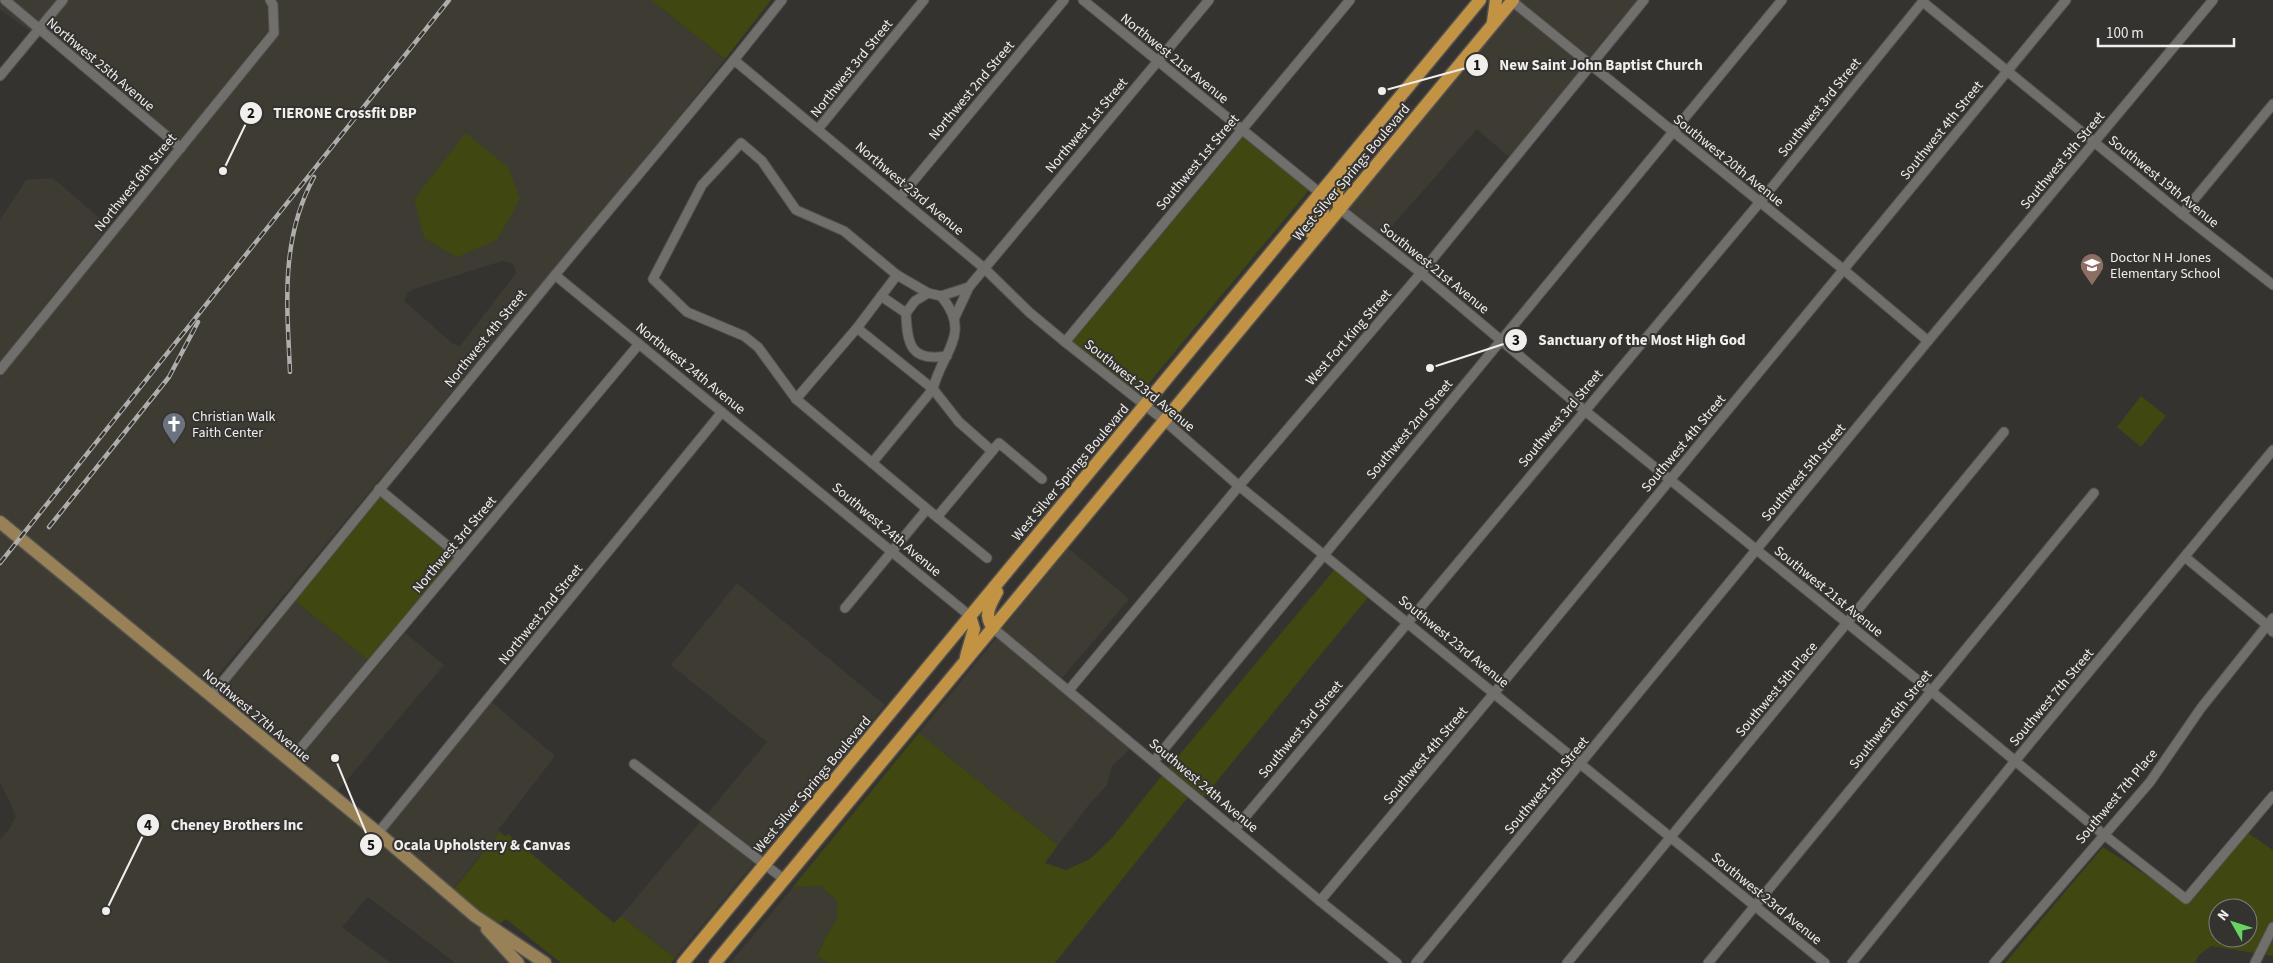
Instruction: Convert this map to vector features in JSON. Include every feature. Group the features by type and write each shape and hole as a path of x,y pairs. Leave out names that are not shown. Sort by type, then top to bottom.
{"main road":[{"name":"West Silver Springs Boulevard","path":"682,963 1480,0"},
{"path":"1492,25 1496,0"},
{"name":"West Silver Springs Boulevard","path":"715,963 1512,0"},
{"path":"1340,209 1336,199 1341,178 1379,132 1378,123"},
{"path":"1266,299 1266,286 1320,220 1324,205 1320,194"},
{"name":"Northwest 27th Avenue","path":"0,522 378,833 475,916 545,963"},
{"path":"993,628 987,616 1002,577"},
{"path":"965,660 974,628 970,616"},
{"path":"475,916 518,963"}],"street":[{"name":"Northwest 25th Avenue","path":"4,0 181,148"},
{"path":"0,76 62,0"},
{"name":"Northwest 4th Street","path":"211,696 554,274 782,0"},
{"name":"Northwest 3rd Street","path":"818,129 924,0"},
{"name":"Northwest 2nd Street","path":"900,197 1064,0"},
{"name":"Northwest 21st Avenue","path":"1083,0 1320,194"},
{"name":"Northwest 1st Street","path":"955,317 969,287 984,268 1209,0"},
{"name":"Southwest 1st Street","path":"1065,342 1350,0"},
{"name":"Southwest 20th Avenue","path":"1512,0 1844,270 1928,341"},
{"name":"West Fort King Street","path":"1070,690 1239,486 1421,273 1644,0"},
{"name":"Southwest 2nd Street","path":"1154,760 1782,0"},
{"name":"Southwest 4th Street","path":"1320,901 1496,692 2066,0"},
{"name":"Southwest 5th Street","path":"1416,963 1928,341 2213,0"},
{"name":"Southwest 19th Avenue","path":"1923,1 2182,214 2271,281"},
{"name":"Southwest 3rd Street","path":"1234,830 1760,202 1923,1"},
{"name":"Northwest 6th Street","path":"0,370 274,33 271,3"},
{"name":"Northwest 23rd Avenue","path":"734,60 984,268 1029,312 1065,342"},
{"path":"2182,214 2273,104"},
{"path":"969,287 941,296 928,293 897,275 844,231 796,210 762,161 741,143 702,185 653,279 687,312 744,336 758,347 796,399 987,558"},
{"name":"Southwest 21st Avenue","path":"1340,209 1421,273 1584,410 1931,691 2103,834 2186,899 2273,796"},
{"name":"Northwest 24th Avenue","path":"554,274 810,483"},
{"path":"796,399 857,328 897,275"},
{"path":"928,293 915,301 906,313 909,344 915,352 924,357 947,356"},
{"path":"881,296 906,313"},
{"path":"872,463 933,390 955,337 957,326 955,317 950,306 941,296"},
{"path":"857,328 933,390 959,422 992,451"},
{"name":"Southwest 23rd Avenue","path":"1065,342 1164,421 1239,486 1496,692 1825,963"},
{"name":"Northwest 3rd Street","path":"290,762 639,344"},
{"name":"Northwest 2nd Street","path":"378,833 722,412"},
{"name":"Southwest 5th Place","path":"1568,963 2004,432"},
{"path":"937,517 999,443 1042,479"},
{"name":"Southwest 7th Street","path":"1852,963 2015,762 2273,450"},
{"name":"Southwest 24th Avenue","path":"810,483 970,616"},
{"path":"379,489 461,557"},
{"name":"Southwest 6th Street","path":"1708,963 2094,492"},
{"path":"845,608 927,509"},
{"path":"2185,557 2271,625"},
{"name":"Southwest 7th Place","path":"1994,963 2103,834 2150,782 2201,708 2271,625"},
{"name":"Southwest 24th Avenue","path":"993,628 1154,760 1234,830 1398,963"},
{"path":"634,764 785,880"},
{"path":"2254,963 2273,927"}],"shaded area":[{"path":"11,0 56,0 38,22"},
{"path":"69,0 264,0 268,6 268,31 180,141 46,29"},
{"path":"275,0 651,0 725,59 681,115 208,687 0,516 0,378 278,36 279,8","holes":["502,261 513,263 516,273 460,346 452,343 404,301 407,293 417,288"]},
{"path":"1520,0 1637,0 1589,58"},
{"path":"0,2 32,29 30,31 0,10"},
{"path":"1513,8 1584,65 1509,157 1477,129 1380,240 1346,210"},
{"path":"53,178 109,226 0,361 0,220 26,180"},
{"path":"0,528 472,919 501,950 507,963 455,963 368,897 342,927 391,963 0,963 0,840 16,816 0,782"},
{"path":"1068,548 1129,599 1062,678 1002,629"},
{"path":"737,583 885,705 761,855 707,814 767,742 671,665"},
{"path":"295,601 368,660 289,755 218,696"},
{"path":"405,633 444,665 336,793 297,761"},
{"path":"997,637 1131,748 1112,766 1107,785 1058,845 919,733"},
{"path":"492,702 555,756 498,830 500,832 452,890 385,833"},
{"path":"701,821 755,862 675,958 621,916"},
{"path":"821,886 837,901 837,918 817,956 829,963 730,963 793,887"}],"green space":[{"path":"651,0 771,0 725,59"},
{"path":"466,133 508,167 520,199 497,240 457,257 424,238 414,199"},
{"path":"1243,137 1309,190 1139,395 1071,343"},
{"path":"2141,396 2166,416 2141,447 2117,427"},
{"path":"381,496 454,557 368,660 295,601"},
{"path":"1335,569 1369,596 1204,797 1169,767"},
{"path":"919,733 1058,845 1045,863 1066,870 1090,859 1112,838 1163,774 1189,796 1055,963 829,963 817,956 837,918 837,901 821,886 793,887"},
{"path":"500,832 506,837 508,834 614,923 621,916 675,958 671,963 561,963 506,919 498,925 478,912 453,890"},
{"path":"2248,833 2273,850 2273,956 2223,948 2258,948 2258,898 2208,898 2208,948 2199,955 2195,963 2005,963 2103,847 2187,902"}],"railway":[{"path":"0,563 449,0"},
{"path":"290,372 287,297 291,248 295,224 314,177"},
{"path":"49,527 169,377 198,322"}],"place":[{"name":"New Saint John Baptist Church","path":"1382,91"},
{"name":"TIERONE Crossfit DBP","path":"223,171"},
{"name":"Doctor N H Jones Elementary School","path":"2092,286"},
{"name":"Sanctuary of the Most High God","path":"1430,368"},
{"name":"Christian Walk Faith Center","path":"174,445"},
{"name":"Ocala Upholstery & Canvas","path":"335,758"},
{"name":"Cheney Brothers Inc","path":"106,911"}]}
